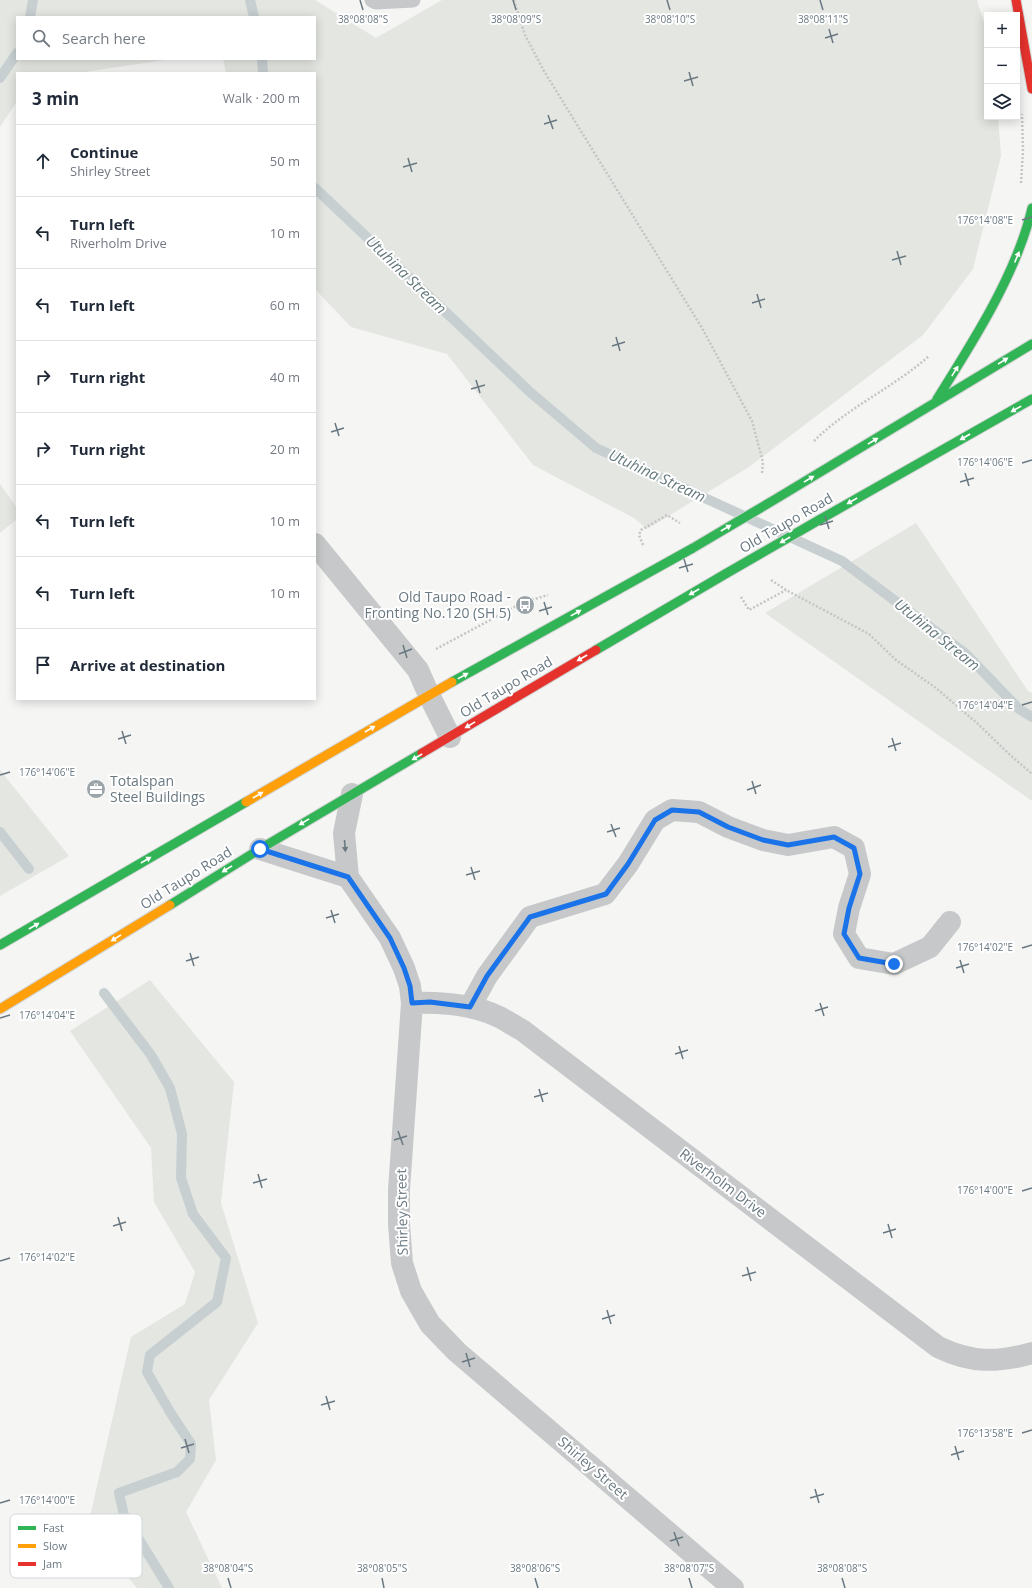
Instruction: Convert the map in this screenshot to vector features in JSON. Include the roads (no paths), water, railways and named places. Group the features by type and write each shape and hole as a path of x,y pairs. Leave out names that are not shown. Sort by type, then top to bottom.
{"highway":[{"path":"1016,0 1032,89"},
{"path":"934,404 971,344 1017,258 1029,225 1032,208"},
{"name":"Old Taupo Road","path":"0,946 429,695 693,548 1032,344"},
{"name":"Old Taupo Road","path":"0,1009 260,849 568,666 819,520 1032,399"}],"street":[{"path":"316,545 418,670 450,737"},
{"name":"Shirley Street","path":"352,794 344,833 348,877 390,938 410,986 412,1003 399,1190 399,1224 402,1263 411,1292 430,1324 457,1352 733,1588"},
{"path":"470,1007 487,976 530,917 606,894 628,864 655,820 672,810 699,812 728,827 763,840 788,845 834,837 854,848 860,874 849,908 844,934 859,958 894,964 930,947 950,922"},
{"path":"260,849 348,877"},
{"name":"Riverholm Drive","path":"412,1003 430,1002 470,1007 498,1016 522,1030 938,1347 949,1352 978,1360 1006,1360 1032,1353"}],"lane":[{"path":"372,0 376,2 412,0"}],"waterway":[{"path":"30,16 33,0"},
{"name":"Utuhina Stream","path":"250,0 254,16"},
{"path":"0,78 16,54"},
{"name":"Utuhina Stream","path":"262,60 263,72"},
{"name":"Utuhina Stream","path":"316,189 530,392 596,448 842,561 966,654 1019,709 1032,717"},
{"path":"0,832 29,869"},
{"path":"104,993 151,1055 170,1088 182,1134 181,1178 193,1214 226,1258 217,1302 150,1355 147,1372 170,1412 191,1444 190,1459 177,1472 119,1493 124,1514"},
{"path":"142,1544 169,1588"}],"place":[{"name":"Old Taupo Road - Fronting No.120 (SH 5)","path":"525,605"},
{"name":"Totalspan Steel Buildings","path":"96,789"}]}
